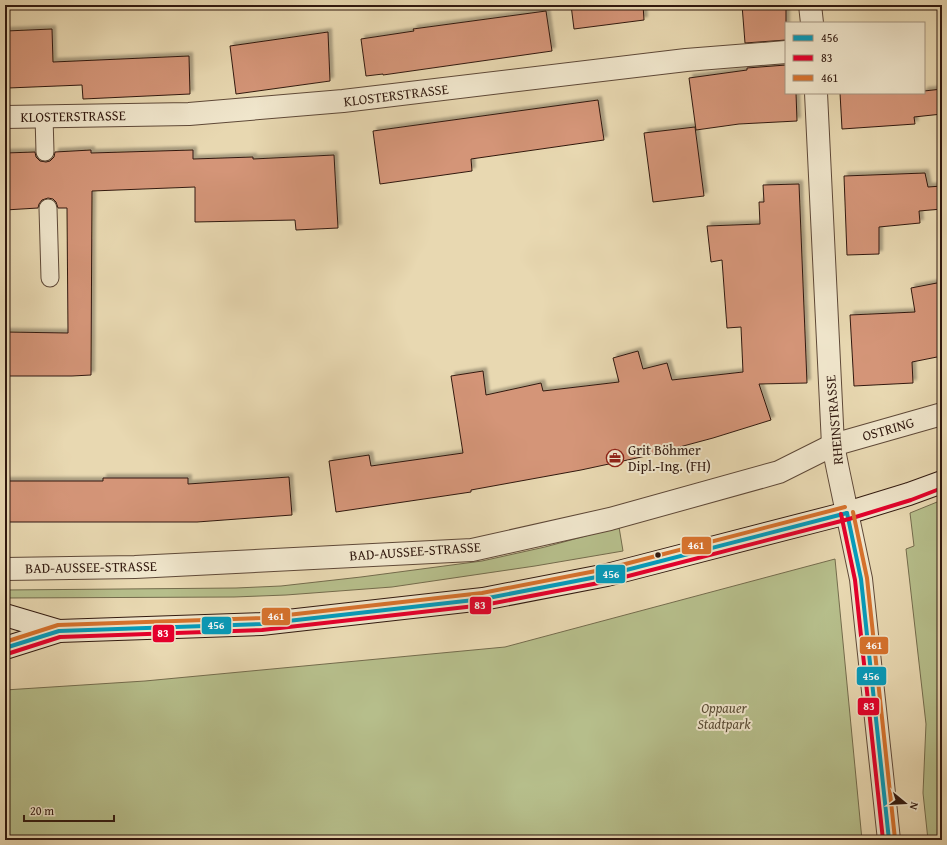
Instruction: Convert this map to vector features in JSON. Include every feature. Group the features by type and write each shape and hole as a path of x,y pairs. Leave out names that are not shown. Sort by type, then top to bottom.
{"street":[{"path":"810,5 812,22"},
{"name":"KLOSTERSTRASSE","path":"5,117 189,114 327,102 686,60 785,52"},
{"name":"RHEINSTRASSE","path":"816,94 833,445 861,579 889,840"},
{"name":"OSTRING","path":"833,445 942,414"},
{"name":"BAD-AUSSEE-STRASSE","path":"5,569 135,567 472,550 610,518 779,472 833,445"},
{"path":"5,648 59,631 260,624 483,599 607,575 847,513 910,494 942,482"},
{"path":"5,614 59,631"}],"lane":[{"path":"44,116 45,152"},
{"path":"48,208 50,278"}],"green space":[{"path":"942,500 942,840 928,840 923,793 926,724 906,549 914,546 910,513"},
{"path":"619,527 623,551 535,566 392,587 286,595 234,597 5,598 5,590 236,588 281,586 361,577 482,561 545,547"},
{"name":"Oppauer Stadtpark","path":"835,559 862,840 5,840 5,690 145,681 505,647"}],"building":[{"path":"571,5 643,5 644,20 574,29"},
{"path":"742,5 786,5 785,40 745,43"},
{"path":"546,11 552,51 383,75 366,76 361,39 414,31 413,29"},
{"path":"52,29 53,62 189,56 190,94 83,99 82,85 8,88 6,31"},
{"path":"328,32 330,81 236,94 230,46"},
{"path":"785,65 785,94 796,94 797,121 739,124 696,130 689,78 747,70 747,68"},
{"path":"942,89 942,114 914,117 915,124 842,129 840,94 925,94 925,91"},
{"path":"598,100 604,140 471,159 472,171 380,184 373,131"},
{"path":"695,127 704,196 653,202 644,133"},
{"path":"91,150 91,153 193,150 193,159 253,157 253,159 334,155 338,228 296,230 295,220 195,222 195,187 92,191 91,375 5,376 5,332 68,333 67,208 58,208 53,199 48,198 42,200 38,208 5,210 5,153 35,152 36,157 40,161 46,162 50,161 54,157 55,152"},
{"path":"925,173 928,187 942,186 942,209 919,211 920,223 879,227 879,254 847,255 844,176"},
{"path":"799,184 807,383 759,384 771,420 713,438 646,456 581,470 471,490 471,492 336,512 329,461 369,455 371,466 463,453 451,376 483,371 486,395 541,383 543,391 619,382 613,358 638,351 643,369 667,363 672,380 743,372 741,327 727,328 722,260 711,262 707,226 760,224 759,202 764,202 763,185"},
{"path":"942,282 942,356 912,362 913,383 854,386 850,315 915,312 911,288"},
{"path":"289,477 292,515 197,522 5,522 5,481 103,481 103,478 188,478 188,484"}],"transit line":[{"name":"83","path":"7,654 60,637 262,630 484,605 609,581 849,519 911,500 942,488"},
{"name":"461","path":"5,642 58,625 261,618 482,593 606,569 845,507"},
{"name":"461","path":"853,512 867,578 895,839"},
{"name":"456","path":"847,513 861,579 889,840"},
{"name":"456","path":"5,648 59,631 261,624 483,599 607,575 847,513"},
{"name":"83","path":"841,514 855,580 883,840"}],"place":[{"name":"Grit Böhmer Dipl.-Ing. (FH)","path":"615,458"}]}
